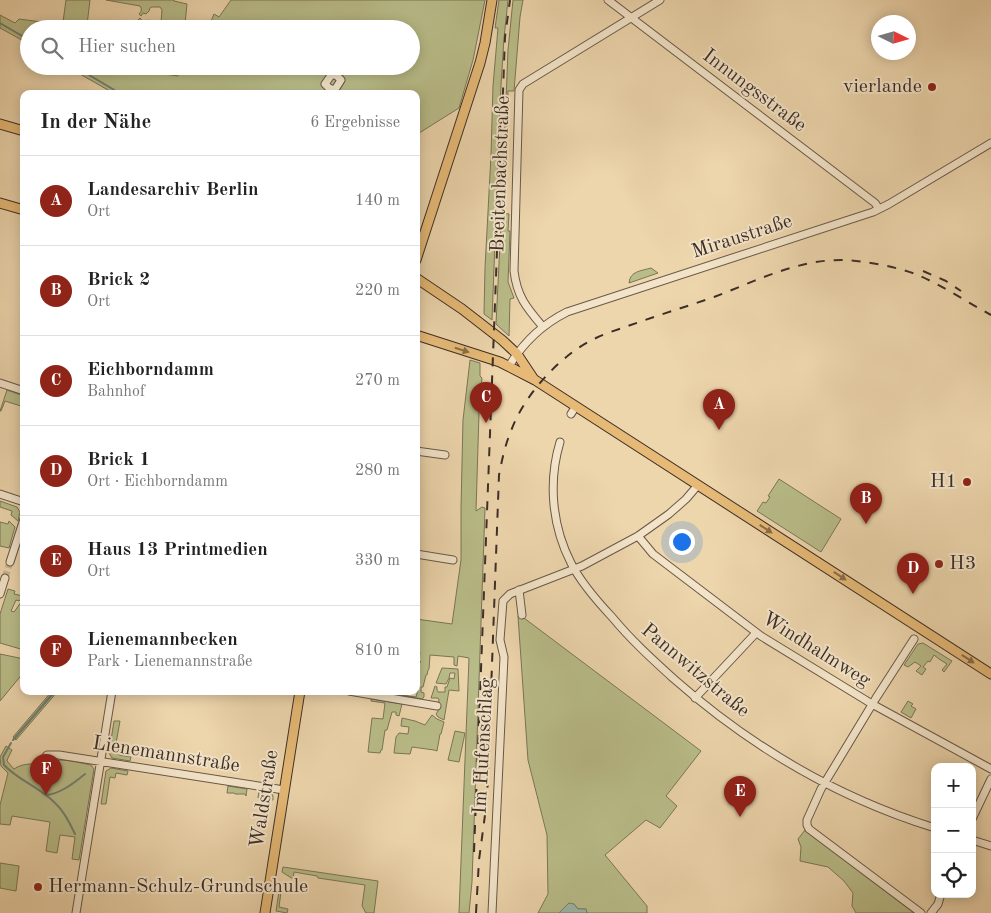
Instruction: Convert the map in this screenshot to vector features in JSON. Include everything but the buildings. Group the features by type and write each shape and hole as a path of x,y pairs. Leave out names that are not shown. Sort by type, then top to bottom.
{"main road":[{"path":"420,248 486,43 492,0"},
{"path":"0,124 20,130"},
{"path":"0,203 20,209"},
{"path":"420,281 484,326 516,354 535,380"},
{"path":"420,336 497,361 535,380 574,410 698,485 991,674"},
{"name":"Waldstraße","path":"265,913 299,695"}],"street":[{"name":"Innungsstraße","path":"608,0 875,203 879,209"},
{"name":"Breitenbachstraße","path":"542,327 519,296 514,271 519,90 523,84 660,0"},
{"name":"Miraustraße","path":"510,366 516,354 542,327 560,315 879,209 991,143"},
{"path":"0,383 20,390"},
{"name":"Pannwitzstraße","path":"560,442 554,478 554,509 561,539 571,564 586,586 624,631 695,698 764,747 825,784 931,827"},
{"path":"420,452 445,455"},
{"name":"Im Hufenschlag","path":"492,913 504,658 500,640 503,601 510,594 582,566 638,536 669,514 698,485"},
{"path":"0,494 20,501"},
{"path":"10,562 20,531"},
{"name":"Windhalmweg","path":"638,536 652,554 756,633 872,704 991,769"},
{"path":"420,555 453,560"},
{"path":"0,594 5,578"},
{"path":"519,590 522,615"},
{"path":"695,698 756,633"},
{"path":"914,640 872,704 821,789 806,820 809,829 921,913"},
{"path":"76,913 111,695"},
{"path":"373,695 437,706"},
{"name":"Lienemannstraße","path":"43,760 48,755 59,755 284,790"},
{"path":"976,811 991,779"},
{"path":"976,841 991,846"},
{"path":"931,913 940,898"}],"green space":[{"path":"66,0 90,0 88,20 63,20"},
{"path":"106,0 174,0 187,4 185,20 161,20 162,10 160,7 151,7 146,14 143,13 141,16 139,14 141,12 140,6"},
{"path":"231,0 485,0 473,60 459,108 420,132 420,90 108,90 82,75 420,75 420,20 212,20 214,14 219,17"},
{"path":"499,0 508,0 501,85 492,320 484,314 485,268 493,86 498,28 495,28"},
{"path":"513,0 523,0 514,91 508,91 504,213 509,214 508,282 514,298 510,299 509,336 496,324 508,50"},
{"path":"0,15 15,23 19,19 27,20 20,20 20,39 0,28"},
{"path":"651,268 658,273 629,283 631,276"},
{"path":"470,360 480,363 480,376 482,378 476,511 482,507 485,508 472,882 469,913 459,913 469,658 458,656 457,666 454,665 454,657 430,655 429,669 423,687 421,687 424,697 422,699 401,695 416,697 417,695 420,695 420,620 452,624 461,560 463,420"},
{"path":"7,390 20,395 20,406 5,401 0,411"},
{"path":"779,479 841,519 821,552 757,511 763,502 766,503 770,497 768,496"},
{"path":"0,501 17,507 20,512 18,521 11,515 12,511 0,507"},
{"path":"9,521 15,527 9,548 0,546 0,522 8,524"},
{"path":"8,589 15,591 14,594 20,595 20,600 16,600 11,611 14,612 20,604 20,649 0,643 0,614"},
{"path":"520,615 701,751 666,796 677,806 660,828 646,820 605,855 647,906 647,913 587,913 586,909 578,909 574,904 565,907 559,913 538,913 548,894 547,835 528,760 518,616"},
{"path":"923,643 952,661 944,672 942,670 947,664 934,655 930,662 928,661 923,667 926,669 922,675 916,671 921,666 915,662 908,667 904,665 918,644"},
{"path":"0,654 20,658 20,677 0,701"},
{"path":"442,668 458,669 459,691 449,690 444,720 436,714 439,699 431,698 435,686 438,692 445,692 445,687 447,687 450,678 454,679 455,673 450,673 446,684 436,683"},
{"path":"49,695 51,695 14,738"},
{"path":"53,695 55,695 16,740"},
{"path":"371,699 402,704 399,716 396,715 396,712 392,712 387,730 385,730 380,753 368,752 372,718 383,719 385,703 371,701"},
{"path":"908,701 916,709 911,718 901,712"},
{"path":"432,715 444,722 437,751 412,747 410,754 394,753 396,737 399,733 408,734 409,727 401,726 402,718 425,725"},
{"path":"114,721 120,721 115,749 119,750 119,755 131,757 130,761 112,758 109,753"},
{"path":"455,731 465,733 459,762 448,760"},
{"path":"6,746 12,750 7,761 14,769 26,764 47,765 56,760 61,760 91,765 94,769 79,860 72,859 75,837 60,835 57,853 46,851 50,822 12,816 10,825 0,824 0,805 8,773 1,766 0,757"},
{"path":"111,768 128,771 127,775 116,773 115,778 110,777 106,804 101,804 106,771"},
{"path":"228,786 247,789 246,796 245,794 227,793"},
{"path":"259,791 271,793 273,800 258,798"},
{"path":"805,830 914,913 856,913 852,906 853,893 844,881 828,867 800,861 801,847 798,839"},
{"path":"0,863 19,866 16,891 0,888"},
{"path":"283,867 378,881 374,913 366,913 362,906 365,885 318,878 317,876 294,872 293,879 282,872"},
{"path":"279,891 281,892 279,907 288,909 287,913 276,911"}],"shaded area":[{"path":"569,903 574,904 578,909 586,909 587,913 559,913"}],"waterway":[{"path":"0,23 20,35"},
{"path":"89,75 114,90"},
{"path":"13,740 52,695"},
{"path":"11,743 3,757 4,765 58,805 75,834"},
{"path":"46,795 62,790 85,774"}],"tunnel":[{"path":"5,578 10,562"}],"railway":[{"path":"474,852 505,37 510,0"},
{"path":"476,913 479,860 487,800 499,475 507,442 517,417 534,390 545,377 570,354 596,338 714,297 777,272 810,263 844,260 892,267 910,272 937,284 991,315"},
{"path":"923,271 946,281 961,291"}],"place":[{"name":"vierlande","path":"932,87"},
{"name":"Eichborndamm","path":"486,423"},
{"name":"Landesarchiv Berlin","path":"719,430"},
{"name":"H1","path":"967,482"},
{"name":"Brick 2","path":"866,524"},
{"name":"H3","path":"939,564"},
{"name":"Brick 1","path":"913,594"},
{"name":"Lienemannbecken","path":"46,795"},
{"name":"Haus 13 Printmedien","path":"740,817"},
{"name":"Hermann-Schulz-Grundschule","path":"38,887"}]}
